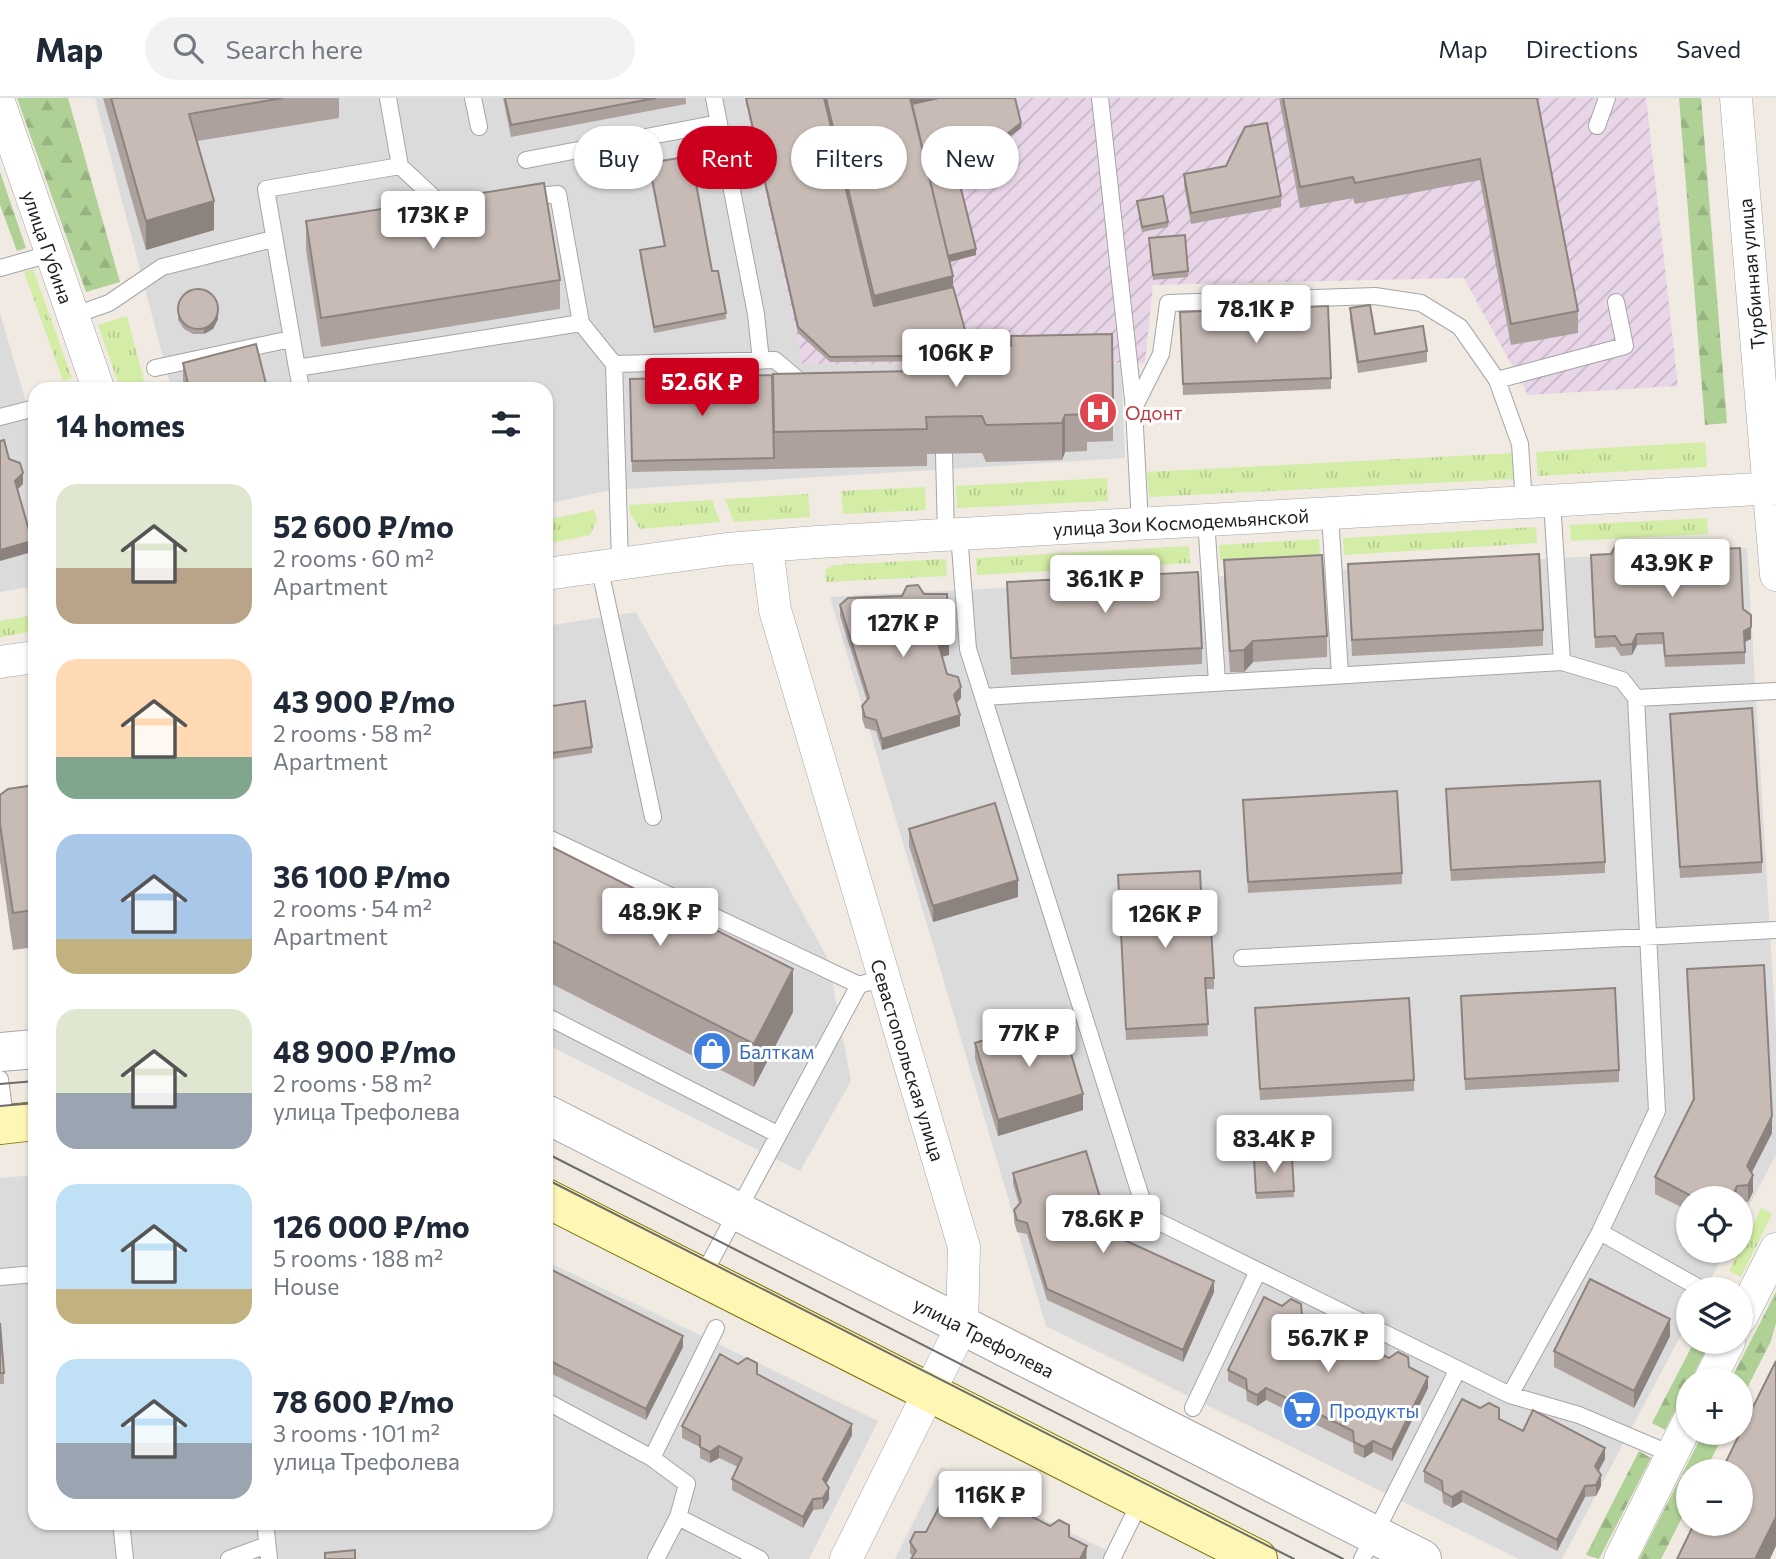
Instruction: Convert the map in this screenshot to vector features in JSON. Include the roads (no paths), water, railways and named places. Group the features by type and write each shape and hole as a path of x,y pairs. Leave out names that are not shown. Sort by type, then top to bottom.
{"main road":[{"path":"553,1202 1258,1559"}],"street":[{"name":"Турбинная улица","path":"1736,98 1773,488 1776,575"},
{"name":"улица Губина","path":"0,105 96,382"},
{"name":"улица Зои Космодемьянской","path":"553,573 767,546 1773,488"},
{"name":"Севастопольская улица","path":"767,546 775,610 871,981 964,1247 962,1326 846,1559"},
{"path":"0,662 28,658"},
{"path":"0,1052 28,1050"},
{"name":"улица Трефолева","path":"553,1118 962,1326 1368,1547 1422,1559"},
{"path":"1753,1292 1776,1249"},
{"path":"1620,1559 1676,1445"}],"lane":[{"path":"388,98 400,166 443,206 470,203"},
{"path":"473,98 479,127"},
{"path":"714,98 756,314 761,360"},
{"path":"1100,98 1134,408 1140,524"},
{"path":"1597,126 1607,98"},
{"path":"526,160 719,123"},
{"path":"300,382 266,189 400,166"},
{"path":"510,199 558,194 581,323 614,364 616,498 609,564 653,817"},
{"path":"72,316 109,303 162,267 273,239"},
{"path":"0,268 50,254"},
{"path":"1134,408 1161,354 1168,303 1375,296 1421,303 1460,327 1497,380 1538,502 1562,662"},
{"path":"1497,380 1625,346 1616,302"},
{"path":"297,368 581,323"},
{"path":"155,368 291,339"},
{"path":"614,364 775,360 801,382 827,382"},
{"path":"0,417 28,410"},
{"path":"944,454 968,649 1147,1216 1510,1395 1580,1415 1671,1454"},
{"path":"1330,514 1340,675"},
{"path":"1206,520 1217,682"},
{"path":"983,696 1562,662 1622,680 1636,698 1657,1111 1600,1232 1510,1395"},
{"path":"1636,698 1776,691"},
{"path":"553,840 871,981 777,1134 702,1277"},
{"path":"1242,958 1776,930"},
{"path":"553,1020 777,1134"},
{"path":"0,1079 14,1123"},
{"path":"1600,1232 1680,1277"},
{"path":"1193,1408 1258,1271"},
{"path":"0,1277 28,1275"},
{"path":"652,1458 716,1328"},
{"path":"1368,1547 1458,1369"},
{"path":"553,1405 652,1458 688,1484 678,1517 656,1559"},
{"path":"1112,1559 1141,1500"},
{"path":"678,1517 760,1559"},
{"path":"122,1530 125,1559"},
{"path":"229,1559 268,1552 266,1530"}],"tram line":[{"path":"0,1084 28,1082"},
{"path":"0,1106 28,1104"},
{"path":"553,1157 1343,1559"},
{"path":"553,1183 1294,1559"}],"place":[{"name":"Одонт","path":"1098,412"},
{"name":"Балткам","path":"712,1051"},
{"name":"Продукты","path":"1302,1410"}]}
